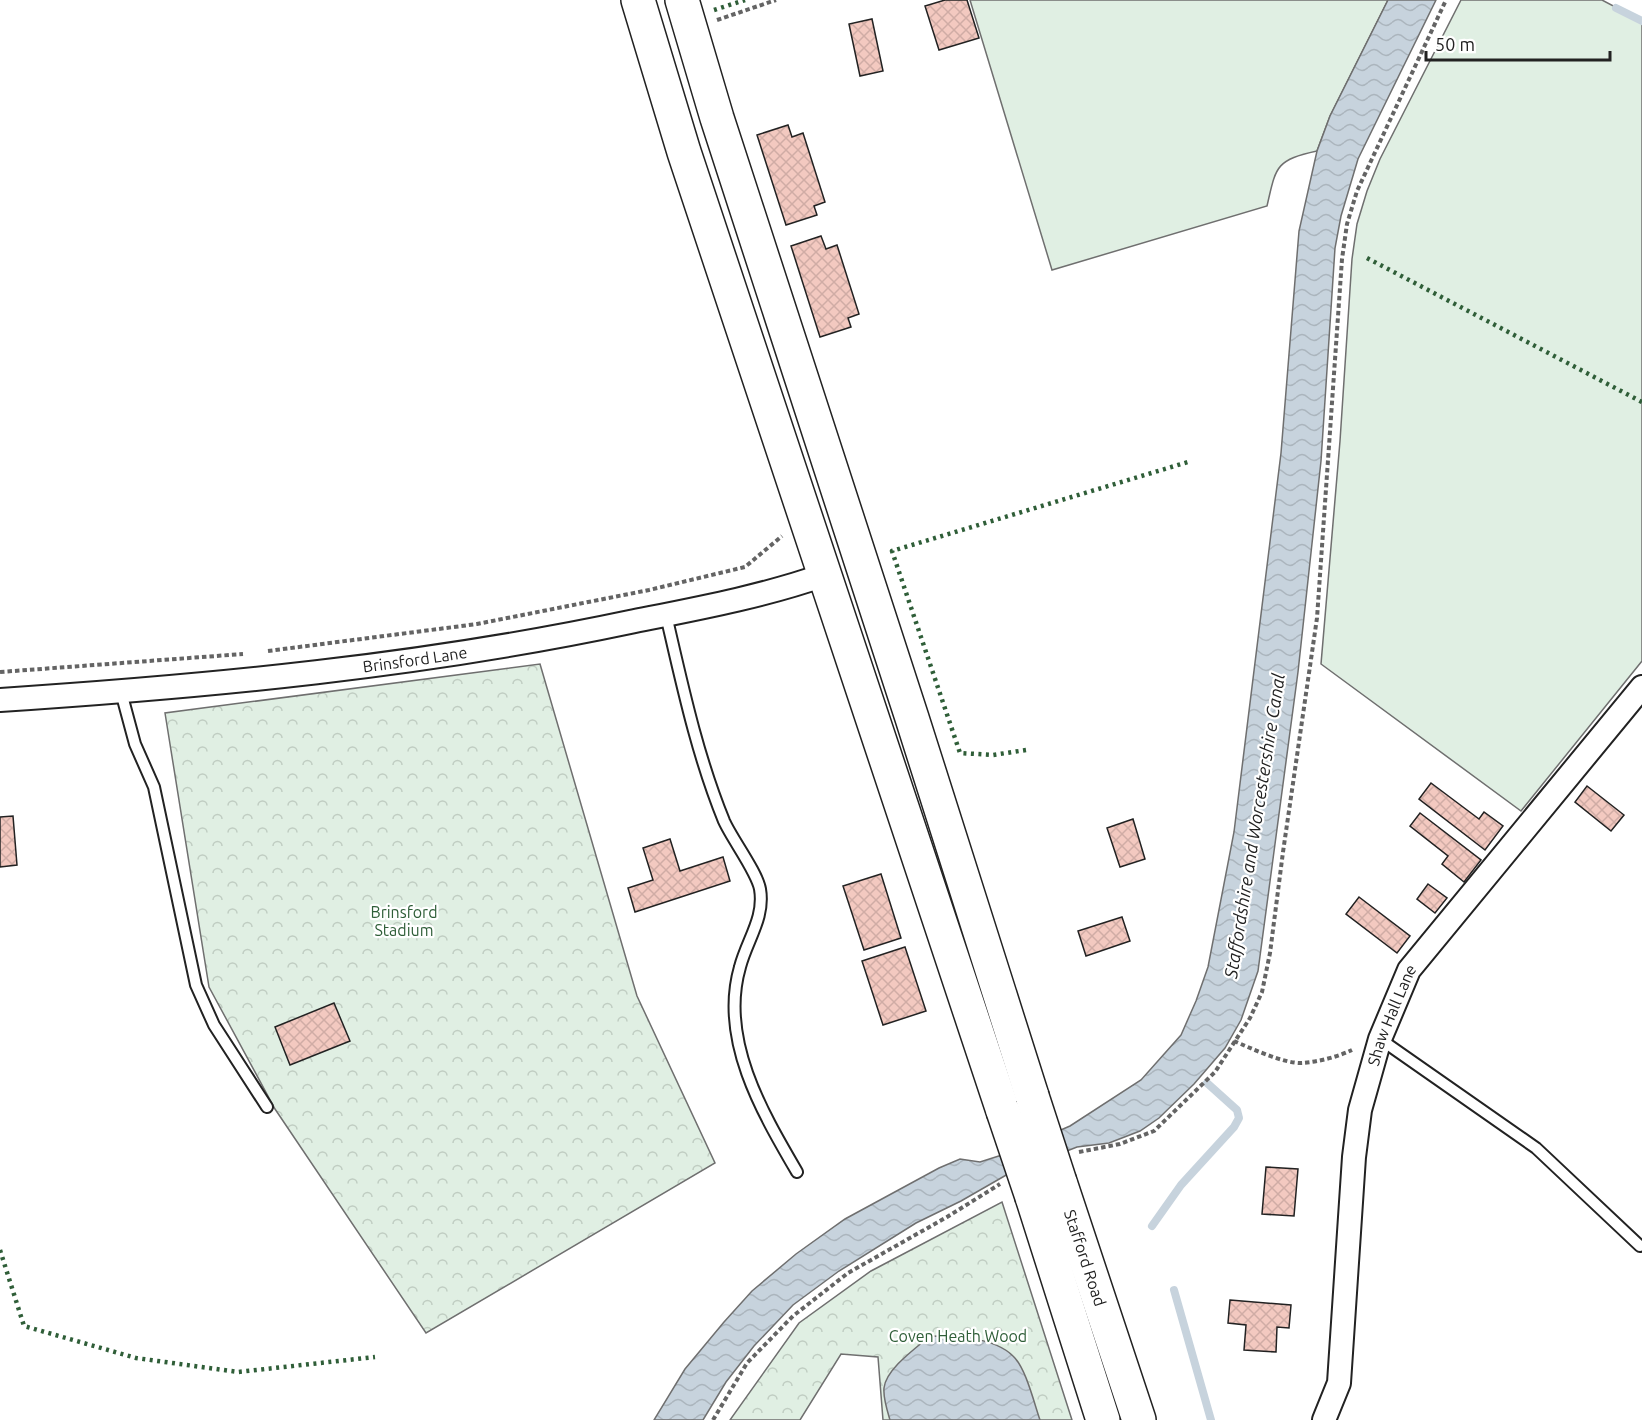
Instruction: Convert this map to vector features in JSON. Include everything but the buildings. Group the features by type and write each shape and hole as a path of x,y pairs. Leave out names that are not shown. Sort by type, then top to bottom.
{"highway":[{"name":"Stafford Road","path":"638,0 681,144 1032,1197 1103,1420"},
{"name":"Stafford Road","path":"686,14 857,555 1139,1420"}],"street":[{"name":"Brinsford Lane","path":"0,700 216,684 364,667 562,637 802,583 824,575"},
{"name":"Shaw Hall Lane","path":"1324,1420 1339,1383 1354,1157 1360,1110 1380,1039 1409,970 1642,687"}],"lane":[{"path":"666,615 709,780 725,822 760,886 762,905 758,923 740,966 735,989 738,1047 747,1078 797,1172"},
{"path":"121,692 135,744 154,787 199,993 214,1025 267,1107"},
{"path":"1380,1039 1536,1148 1640,1246"}],"path":[{"path":"686,14 776,0"},
{"path":"1076,1152 1120,1144 1154,1131 1215,1072 1250,1018 1262,992 1270,953 1282,852 1317,618 1342,259 1347,224 1357,191 1446,0"},
{"path":"266,652 477,624 649,590 745,567 787,532"},
{"path":"0,672 254,653"},
{"path":"1234,1041 1258,1051 1300,1063 1338,1056 1380,1039"},
{"path":"713,1420 747,1363 793,1316 848,1273 947,1217 1001,1183"}],"green space":[{"path":"970,0 1388,0 1330,116 1317,151 1293,158 1280,167 1273,182 1267,206 1052,270"},
{"path":"1461,0 1602,0 1642,21 1642,661 1521,811 1321,664 1340,441 1352,259 1357,224 1380,159"},
{"name":"Brinsford Stadium","path":"540,664 637,996 715,1163 426,1333 275,1109 209,987 165,713"},
{"name":"Coven Heath Wood","path":"1002,1202 1072,1420 883,1420 878,1357 841,1354 800,1420 730,1420 799,1323 871,1271"}],"water":[{"name":"Staffordshire and Worcestershire Canal","path":"1388,0 1436,0 1358,159 1341,216 1335,248 1321,461 1298,672 1258,971 1241,1020 1225,1048 1194,1084 1159,1118 1140,1131 1109,1143 1077,1147 1008,1174 916,1223 839,1271 793,1305 754,1346 726,1382 703,1420 654,1420 685,1369 724,1322 752,1291 796,1254 845,1219 939,1168 960,1159 980,1162 1005,1154 1070,1126 1141,1080 1181,1035 1208,967 1234,832 1281,453 1299,231 1317,151 1330,116"},
{"path":"930,1336 951,1336 985,1341 1013,1356 1022,1369 1040,1420 890,1420 884,1396 886,1381 896,1366"}],"waterway":[{"path":"1616,8 1642,21"},
{"path":"1152,1226 1181,1185 1234,1127 1239,1118 1237,1110 1207,1083"},
{"path":"1174,1290 1211,1420"}],"hedge":[{"path":"714,10 745,0"},
{"path":"1367,258 1642,402"},
{"path":"1026,750 993,755 960,753 892,551 1188,462"},
{"path":"0,1250 24,1326 136,1358 238,1372 375,1357"}]}
